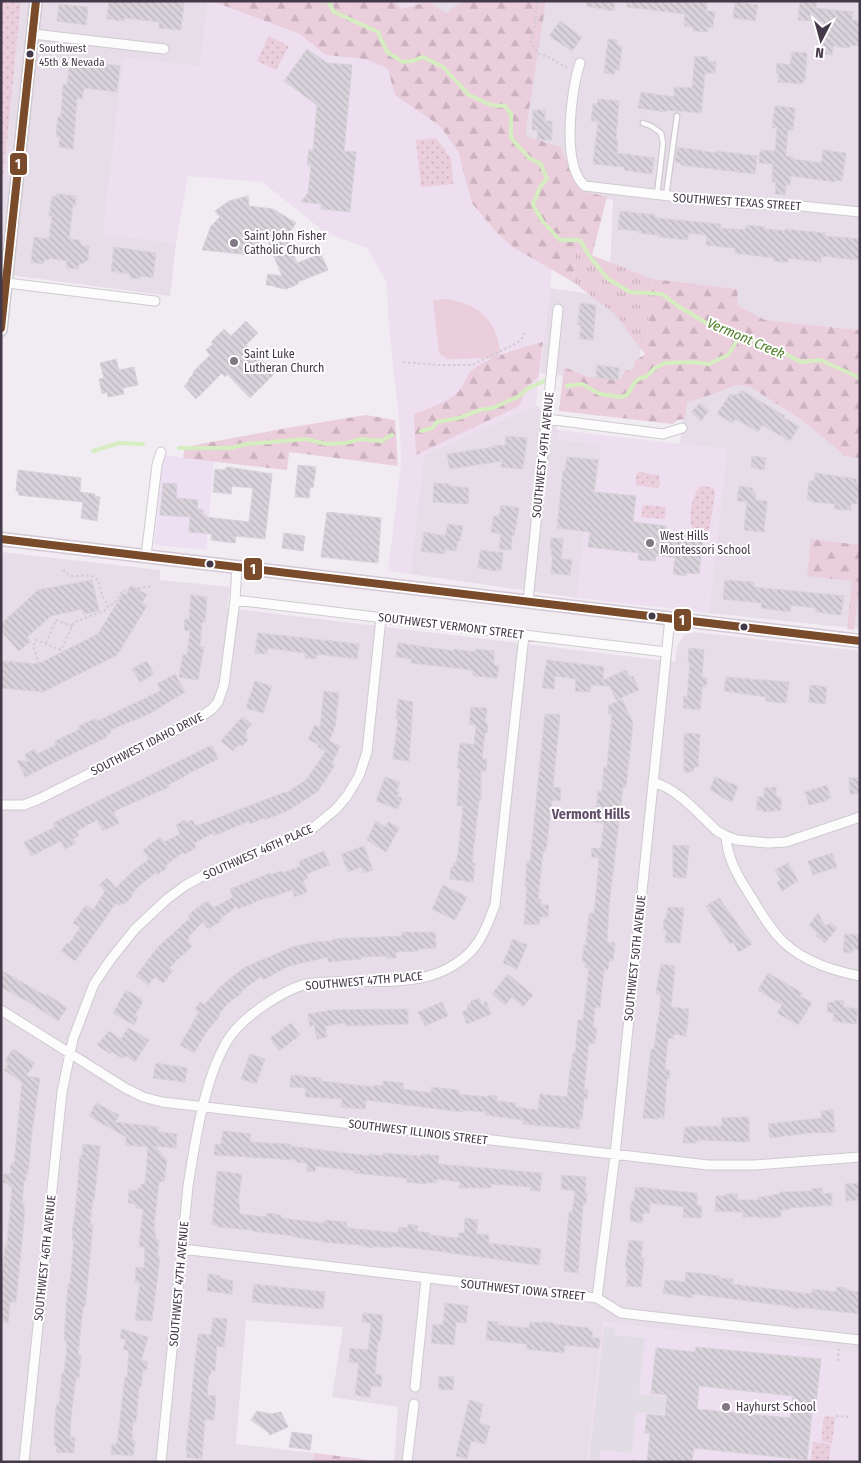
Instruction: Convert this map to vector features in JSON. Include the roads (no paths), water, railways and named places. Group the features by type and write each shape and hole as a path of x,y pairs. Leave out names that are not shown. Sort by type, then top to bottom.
{"main road":[{"path":"1,540 237,566 860,641"}],"street":[{"path":"1,330 36,1"},
{"path":"33,34 164,49"},
{"name":"SOUTHWEST TEXAS STREET","path":"580,63 576,74 573,95 570,151 576,175 585,186 741,204 801,206 860,212"},
{"path":"7,283 155,301"},
{"name":"SOUTHWEST 49TH AVENUE","path":"528,601 558,309"},
{"path":"547,419 663,434 682,428"},
{"path":"146,556 156,465 161,452"},
{"name":"SOUTHWEST IDAHO DRIVE","path":"1,805 24,805 39,799 198,719 212,709 218,702 224,685 235,600 237,566"},
{"name":"SOUTHWEST VERMONT STREET","path":"235,600 666,652"},
{"name":"SOUTHWEST 46TH PLACE","path":"70,1055 77,1029 94,984 111,959 141,923 167,899 195,880 313,828 336,809 347,796 359,776 366,752 381,618"},
{"name":"SOUTHWEST 50TH AVENUE","path":"597,1298 615,1155 670,618"},
{"name":"SOUTHWEST 47TH PLACE","path":"204,1107 215,1066 227,1042 244,1021 256,1010 280,996 305,985 336,981 422,979 456,963 473,948 482,935 495,905 524,635"},
{"path":"653,782 662,784 672,790 726,836 747,841 786,842 860,817"},
{"path":"726,836 726,846 736,872 777,936 792,948 822,966 860,976"},
{"name":"SOUTHWEST ILLINOIS STREET","path":"1,1010 119,1085 143,1097 162,1102 720,1166 860,1158"},
{"name":"SOUTHWEST 46TH AVENUE","path":"24,1462 59,1119 70,1055"},
{"name":"SOUTHWEST 47TH AVENUE","path":"161,1462 188,1186 195,1142 204,1107"},
{"name":"SOUTHWEST IOWA STREET","path":"182,1249 597,1298 621,1313 860,1340"},
{"path":"416,1387 426,1279"},
{"path":"407,1462 414,1404"}],"lane":[{"path":"662,195 677,116"},
{"path":"643,123 661,132 662,195"}],"waterway":[{"name":"Vermont Creek","path":"328,1 334,12 378,32 387,52 403,62 423,57 443,67 469,95 491,105 505,106 511,114 511,138 529,158 541,164 547,179 540,187 533,205 543,222 560,240 580,240 590,257 608,279 630,292 662,294 713,327 772,347 801,362 820,360 860,379"},
{"path":"567,386 582,384 600,394 621,397 627,395 635,382 640,378 646,377 655,368 665,363 691,362 709,364 728,355 740,336"},
{"path":"421,431 432,428 437,422 493,408 519,396 527,389 544,381"},
{"path":"179,448 230,448 247,444 305,439 327,444 345,443 361,439 381,441 392,435"},
{"path":"93,451 120,443 143,444"}],"place":[{"name":"Southwest 45th & Nevada","path":"30,54"},
{"name":"Saint John Fisher Catholic Church","path":"234,243"},
{"name":"Saint Luke Lutheran Church","path":"234,361"},
{"name":"West Hills Montessori School","path":"650,543"},
{"name":"Hayhurst School","path":"726,1407"}],"district":[{"name":"Vermont Hills","path":"591,814"}]}
